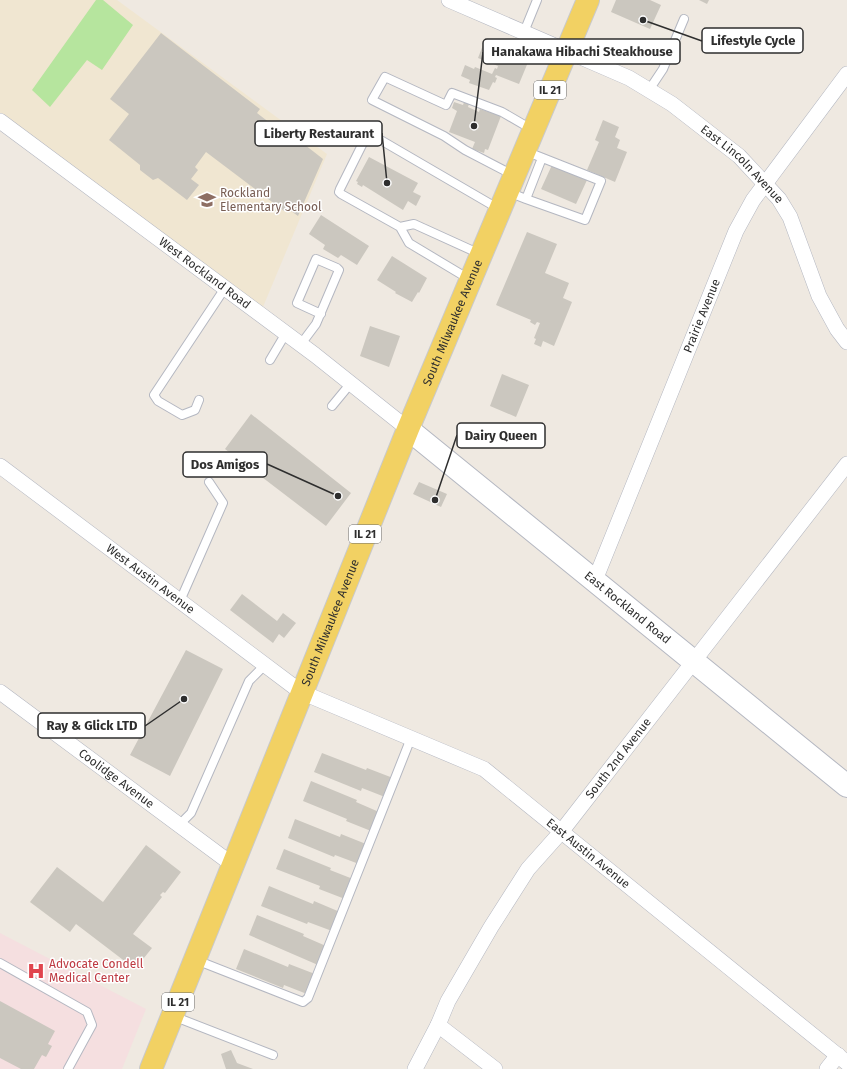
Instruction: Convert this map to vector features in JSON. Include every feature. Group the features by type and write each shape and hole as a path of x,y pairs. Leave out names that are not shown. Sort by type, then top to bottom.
{"main road":[{"name":"South Milwaukee Avenue","path":"151,1069 301,692 470,280 481,254 533,155 533,130 588,0"}],"street":[{"name":"East Lincoln Avenue","path":"449,0 467,4 524,32 629,78 672,104 739,156 779,199 790,217 819,296 837,329 847,342"},
{"name":"Prairie Avenue","path":"595,580 736,231 753,200 847,74"},
{"name":"West Rockland Road","path":"0,121 286,332 408,429"},
{"name":"East Rockland Road","path":"408,429 847,784"},
{"name":"South 2nd Avenue","path":"414,1069 438,1025 448,1001 491,927 528,870 562,832 847,464"},
{"name":"West Austin Avenue","path":"0,466 301,692"},
{"name":"Coolidge Avenue","path":"0,692 232,865"},
{"name":"East Austin Avenue","path":"301,692 484,768 842,1059"},
{"path":"438,1025 495,1069"},
{"path":"827,1069 842,1059"}],"lane":[{"path":"524,32 537,0"},
{"path":"649,90 663,68 684,19"},
{"path":"512,194 465,150 444,136 372,100 385,77 446,105 452,93 502,112 533,130"},
{"path":"470,280 409,244 400,227 339,192 368,135 372,135 512,194 583,220 587,219 601,181 533,155"},
{"path":"400,227 414,224 481,254"},
{"path":"301,344 316,324 321,314 339,270 316,258 297,301 299,305 321,314"},
{"path":"199,400 195,410 182,414 158,401 154,395 157,388 225,288"},
{"path":"270,360 286,332"},
{"path":"332,406 351,383"},
{"path":"180,601 222,503 209,482"},
{"path":"179,825 190,813 249,681 265,665"},
{"path":"195,959 303,1002 308,998 412,738"},
{"path":"0,963 87,1012 92,1025 68,1069"},
{"path":"172,1016 273,1055"}],"shaded area":[{"name":"Rockland Elementary School","path":"0,0 117,0 327,154 260,314 0,121"},
{"name":"Advocate Condell Medical Center","path":"0,933 146,1009 122,1069 0,1069"}],"green space":[{"path":"96,0 103,0 133,25 102,70 87,60 50,107 32,90"}],"building":[{"path":"616,0 650,0 661,5 650,29 611,12"},
{"path":"699,0 709,0 707,4"},
{"name":"Rockland Elementary School","path":"161,33 260,109 257,113 288,137 291,134 323,159 298,216 287,208 284,211 206,152 195,167 198,170 191,179 199,185 187,200 158,178 153,180 140,170 140,165 109,140 129,114 110,99"},
{"path":"487,42 505,49 506,45 531,55 519,84 496,75 495,77 497,78 495,83 493,82 489,90 469,83 470,80 461,76 465,65 474,69 475,67 492,74 495,68 497,69 498,66 478,58 483,45 485,46"},
{"path":"454,102 463,105 464,102 469,104 468,107 479,112 480,109 501,116 488,150 485,149 484,153 472,149 475,142 449,132 457,111 452,108"},
{"path":"603,120 619,127 615,137 620,140 617,148 627,152 615,182 587,170 599,142 595,140"},
{"path":"369,157 418,183 413,192 421,196 416,206 408,201 403,210 363,185 362,187 357,184 358,182 356,181"},
{"path":"552,165 587,180 576,204 541,189"},
{"path":"321,215 369,246 357,265 341,255 338,258 323,249 325,245 309,234"},
{"path":"527,232 557,244 545,273 569,283 563,298 572,302 554,346 543,341 541,347 534,344 536,339 534,338 540,323 537,322 535,325 530,322 531,320 496,305"},
{"path":"392,256 427,278 412,302 395,293 396,292 377,280"},
{"path":"370,326 400,336 389,367 360,356"},
{"path":"502,374 529,385 516,417 490,406"},
{"path":"251,414 351,493 326,526 225,449"},
{"path":"419,482 447,494 441,507 413,494"},
{"path":"242,594 277,621 283,613 296,623 284,638 279,634 273,643 230,610"},
{"path":"186,650 223,669 170,776 130,755"},
{"path":"322,753 366,770 367,768 393,778 385,797 362,788 361,791 314,772"},
{"path":"311,781 357,800 356,802 379,812 371,831 346,821 347,819 303,801"},
{"path":"295,819 340,837 341,834 366,844 359,864 335,855 334,857 288,838"},
{"path":"146,845 181,872 165,893 163,892 160,895 162,897 133,934 152,948 135,969 76,924 70,932 30,902 57,867 103,902"},
{"path":"284,849 331,868 330,870 353,879 345,899 319,889 320,886 276,869"},
{"path":"269,886 313,904 314,901 340,912 332,931 308,922 307,924 261,906"},
{"path":"257,915 304,934 303,936 326,946 318,965 249,935"},
{"path":"244,949 288,967 289,964 315,974 307,994 284,985 283,988 236,969"},
{"path":"0,1001 55,1031 48,1044 52,1046 46,1057 42,1055 34,1069 21,1069 0,1058"},
{"path":"231,1050 237,1063 253,1069 226,1069 221,1054"}],"place":[{"name":"Lifestyle Cycle","path":"643,20"},
{"name":"Hanakawa Hibachi Steakhouse","path":"474,126"},
{"name":"Liberty Restaurant","path":"387,183"},
{"name":"Rockland Elementary School","path":"207,200"},
{"name":"Dos Amigos","path":"338,496"},
{"name":"Dairy Queen","path":"435,500"},
{"name":"Ray & Glick LTD","path":"184,699"},
{"name":"Advocate Condell Medical Center","path":"36,971"}]}
